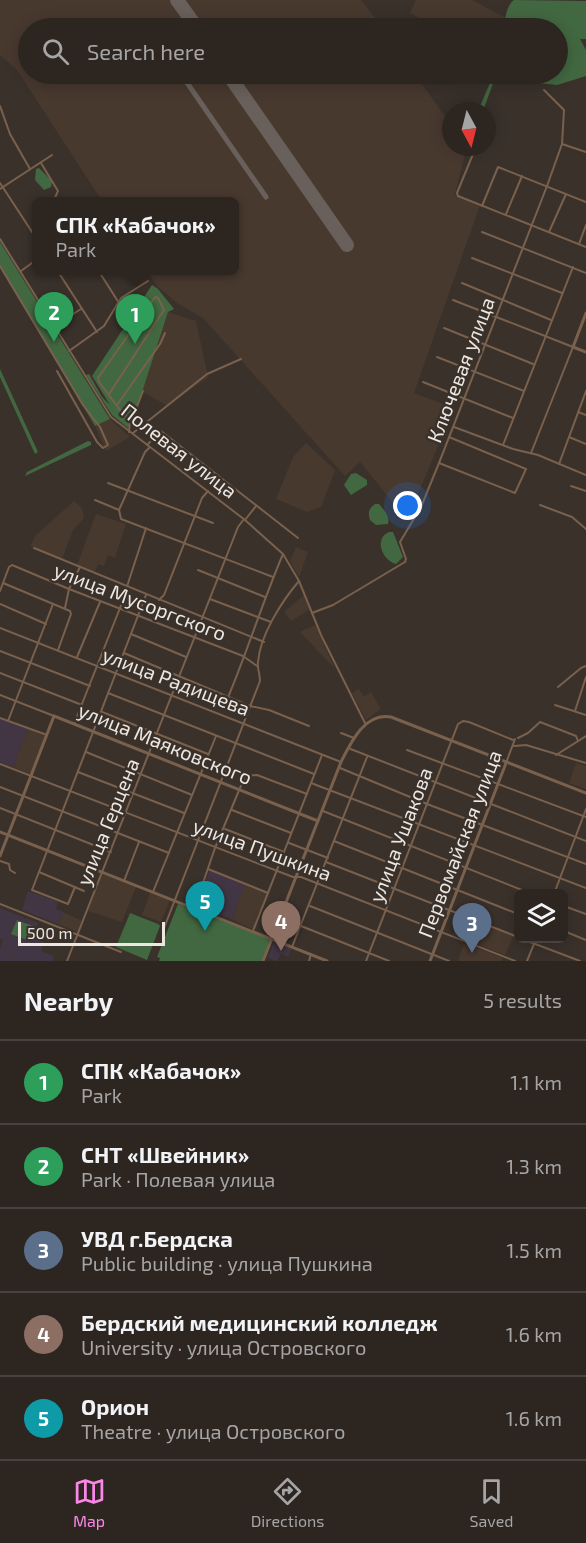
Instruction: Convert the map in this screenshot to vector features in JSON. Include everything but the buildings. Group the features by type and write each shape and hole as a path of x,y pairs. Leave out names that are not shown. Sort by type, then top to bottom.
{"street":[{"name":"Ключевая улица","path":"312,613 333,605 405,562 400,542 421,507 439,463 524,247 561,144 564,110 544,90"},
{"path":"0,106 10,134 30,169"},
{"path":"561,144 586,152"},
{"path":"1,188 52,155"},
{"path":"472,156 457,193 458,196 586,247"},
{"path":"41,162 58,191 55,197"},
{"path":"482,206 498,167 586,202"},
{"path":"506,214 522,176"},
{"path":"0,183 1,188 32,232"},
{"path":"549,232 566,194"},
{"path":"579,244 586,225"},
{"path":"482,232 586,273"},
{"name":"Полевая улица","path":"0,239 111,417 208,491 283,554 299,581 339,674 366,724"},
{"path":"472,258 563,293"},
{"path":"20,272 32,263"},
{"path":"0,266 83,405 100,427 108,445 103,448 97,441 57,371"},
{"path":"503,445 573,267"},
{"path":"60,275 97,332"},
{"path":"101,275 119,303"},
{"path":"69,351 104,326 121,298 148,281"},
{"path":"462,283 552,321"},
{"path":"109,394 164,310 158,298 155,297 98,378 99,382 131,422"},
{"path":"453,300 586,352"},
{"path":"54,326 81,309"},
{"path":"531,453 586,313"},
{"path":"444,328 534,364"},
{"path":"579,330 586,332"},
{"path":"117,405 160,344 165,333"},
{"path":"437,357 524,391"},
{"path":"130,433 207,374 241,359"},
{"path":"423,382 513,418"},
{"path":"130,433 131,422 143,391"},
{"path":"559,464 586,391"},
{"path":"578,411 586,415"},
{"path":"453,426 586,475"},
{"path":"273,577 121,519 119,510 144,452 161,430 298,538"},
{"path":"568,436 586,444"},
{"path":"439,463 515,493 526,469 449,437"},
{"path":"108,483 213,523"},
{"path":"571,486 586,491"},
{"path":"159,600 164,595 202,498 208,491"},
{"path":"95,501 119,510"},
{"path":"540,504 572,517 586,529"},
{"name":"улица Герцена","path":"67,961 225,558 238,527 256,506"},
{"path":"74,724 120,608 146,528"},
{"path":"34,548 264,642"},
{"path":"229,695 283,554"},
{"name":"улица Мусоргского","path":"3,584 9,567 12,566 243,656 257,666"},
{"path":"64,608 69,589 80,567"},
{"path":"198,570 265,597"},
{"path":"164,928 260,681 257,666 271,622 289,592 299,581"},
{"path":"0,591 3,584 70,611 71,614 57,650"},
{"path":"75,887 68,904 32,890 146,595"},
{"path":"210,599 271,622"},
{"path":"77,657 100,601"},
{"path":"0,604 46,624"},
{"path":"8,721 53,604"},
{"name":"улица Радищева","path":"0,628 341,762"},
{"path":"131,634 187,658"},
{"path":"0,651 90,686"},
{"path":"124,653 229,695 250,706 309,726"},
{"path":"558,687 580,668 586,666"},
{"path":"0,673 82,705"},
{"path":"575,711 586,677"},
{"path":"108,693 314,774"},
{"name":"улица Маяковского","path":"0,695 318,821"},
{"path":"555,705 586,715"},
{"path":"101,712 208,754"},
{"path":"15,873 10,870 9,864 0,858 54,716"},
{"path":"263,961 341,762 354,738 366,724 375,718 388,716 586,793"},
{"path":"0,718 47,735"},
{"name":"улица Ушакова","path":"366,961 458,724 463,722 516,739"},
{"name":"Первомайская улица","path":"430,961 516,739 528,734 540,722 576,736 578,741"},
{"path":"341,733 354,738"},
{"path":"153,892 216,736"},
{"path":"556,755 586,736"},
{"path":"514,746 526,745 586,763"},
{"path":"348,748 586,841"},
{"path":"407,750 585,817"},
{"path":"85,752 192,795"},
{"path":"253,931 322,755"},
{"path":"292,947 367,755"},
{"name":"улица Пушкина","path":"0,764 196,841 276,871 301,877 515,961"},
{"path":"340,768 427,804 586,864"},
{"path":"78,771 184,813"},
{"path":"194,909 215,848 245,776 253,774 307,794"},
{"path":"311,783 586,888"},
{"path":"0,787 169,853"},
{"path":"0,808 111,852"},
{"path":"556,889 585,817 586,809"},
{"path":"231,810 291,833"},
{"path":"322,811 520,889"},
{"path":"224,829 284,852"},
{"path":"0,832 327,961"},
{"path":"124,881 139,842"},
{"path":"334,842 514,912"},
{"path":"288,843 394,889 514,936"},
{"path":"208,869 268,893"},
{"path":"39,872 84,891"},
{"path":"0,904 122,952"},
{"path":"309,906 450,961"},
{"path":"568,907 586,914"},
{"path":"301,926 389,961"},
{"path":"568,933 586,940"},
{"path":"527,961 534,943 580,961"},
{"path":"309,961 311,954"}],"shaded area":[{"path":"0,0 361,0 374,18 18,18 18,72 0,55"},
{"path":"416,0 472,0 506,18 419,18 410,13"},
{"path":"26,84 422,84 442,112 442,156 465,156 455,194 480,205 414,393 454,408 407,520 360,462 345,476 204,319 177,303 157,286 150,275 239,275 239,197 99,197"},
{"path":"168,312 196,321 208,377 168,406 141,391"},
{"path":"110,419 130,437 106,451 95,426"},
{"path":"306,443 335,470 321,507 307,512 276,499 293,457"},
{"path":"74,501 82,508 84,518 73,530 62,559 30,546 36,535"},
{"path":"96,514 126,524 115,558 108,555 104,566 98,564 95,572 77,565"},
{"path":"296,547 308,552 299,577 290,561"},
{"path":"304,595 309,610 291,621 284,612"},
{"path":"315,625 335,669 300,632"},
{"path":"359,689 364,697 371,692 381,709 366,720 352,693"},
{"path":"0,718 28,729 13,767 0,762"},
{"path":"28,729 45,736 31,774 13,767"},
{"path":"576,763 586,766 586,789 569,783"},
{"path":"210,870 245,884 232,919 196,905"},
{"path":"102,874 136,887 122,922 88,911"},
{"path":"245,884 268,894 254,930 232,919"},
{"path":"28,891 58,902 56,909 63,912 58,924 22,910"},
{"path":"150,893 170,900 161,922 142,915"},
{"path":"0,908 38,923 33,938 44,942 41,951 54,956 53,961 0,961 3,940 0,939"},
{"path":"63,912 82,921 77,932 58,924"},
{"path":"459,914 514,935 505,955 453,935"},
{"path":"274,942 292,948 288,957 281,954 277,961 268,958"},
{"path":"464,943 503,958 502,961 458,961"}],"green space":[{"path":"514,0 586,1 586,39 580,39 586,50 586,76 568,82 568,18 505,18"},
{"path":"490,84 493,84 486,102 482,102"},
{"path":"39,168 52,181 51,187 44,190 35,180 36,169"},
{"path":"0,242 110,419 95,426 0,266"},
{"path":"152,285 174,309 168,312 132,423 128,428 112,415 86,375 89,374 102,397 110,405 92,376"},
{"path":"0,369 38,452 35,454 0,377"},
{"path":"88,441 91,445 25,476 27,472"},
{"path":"356,473 367,480 367,485 351,495 344,485 351,474"},
{"path":"375,504 379,504 385,511 388,524 376,525 370,520 369,511"},
{"path":"389,532 393,532 403,557 396,564 387,559 382,550 382,540"},
{"path":"178,904 270,939 262,961 159,961 160,958 157,957"},
{"path":"130,913 160,926 147,960 116,947"},
{"path":"17,920 35,927 30,941 11,934"}],"taxiway":[{"path":"188,84 266,197"}],"runway":[{"path":"177,0 190,18"},
{"path":"235,84 347,245"}],"place":[{"name":"СНТ «Швейник»","path":"54,342"},
{"name":"СПК «Кабачок»","path":"135,344"},
{"name":"Орион","path":"205,931"},
{"name":"Бердский медицинский колледж","path":"281,951"},
{"name":"УВД г.Бердска","path":"472,953"}]}
